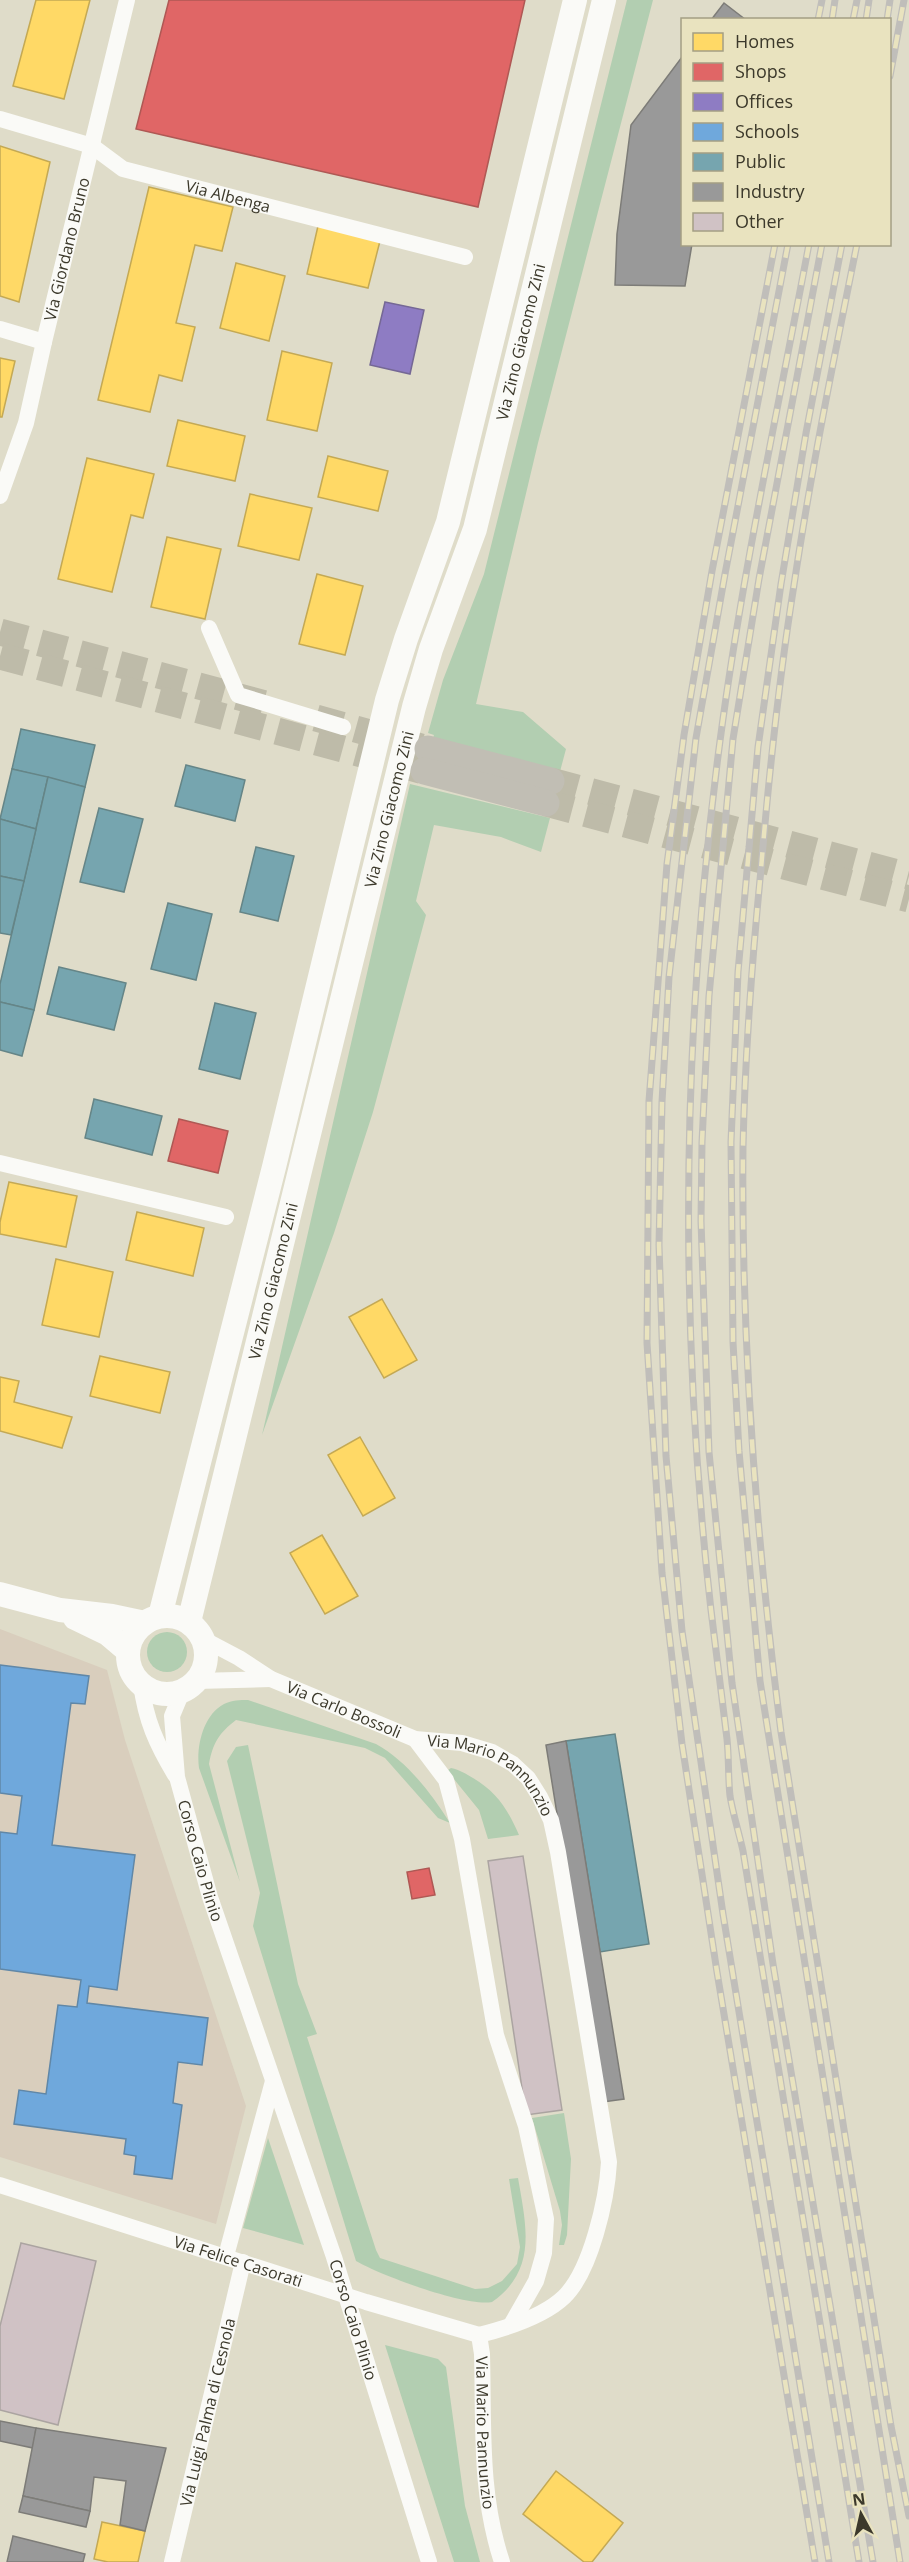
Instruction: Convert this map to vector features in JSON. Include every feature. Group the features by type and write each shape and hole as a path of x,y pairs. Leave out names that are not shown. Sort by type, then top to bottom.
{"main road":[{"path":"426,760 548,792"}],"street":[{"name":"Via Giordano Bruno","path":"0,496 26,423 128,0"},
{"name":"Via Zino Giacomo Zini","path":"153,1620 271,1178 387,700 406,639 448,522 575,0"},
{"name":"Via Zino Giacomo Zini","path":"196,1631 414,707 431,649 474,529 604,0"},
{"name":"Via Albenga","path":"0,119 92,146 123,169 465,256"},
{"path":"0,329 44,342"},
{"path":"209,628 238,695 343,727"},
{"path":"0,1163 226,1217"},
{"path":"0,1594 60,1611 108,1634 128,1651"},
{"path":"60,1611 153,1620 177,1617 196,1631 206,1660 202,1673 189,1686 161,1694 141,1684 133,1675 128,1651 136,1632 153,1620"},
{"name":"Via Carlo Bossoli","path":"196,1631 271,1679 415,1739"},
{"name":"Via Carlo Bossoli","path":"189,1686 271,1679"},
{"name":"Corso Caio Plinio","path":"141,1684 145,1713 156,1744 177,1777"},
{"name":"Corso Caio Plinio","path":"189,1686 172,1716 177,1777 210,1897 345,2294 429,2562"},
{"name":"Via Mario Pannunzio","path":"415,1739 462,1743 492,1752 513,1764 528,1779 551,1820 609,2162 603,2210 573,2286 565,2296 546,2309 511,2325 479,2335 482,2354 486,2496 491,2529 502,2562"},
{"name":"Via Mario Pannunzio","path":"415,1739 446,1780 459,1829 496,2035 526,2126 546,2219 544,2253 536,2281 511,2325"},
{"path":"226,2256 273,2081"},
{"name":"Via Felice Casorati","path":"0,2185 479,2335"},
{"name":"Via Luigi Palma di Cesnola","path":"172,2562 243,2262"}],"shaded area":[{"path":"0,1629 107,1670 125,1740 246,2106 216,2224 0,2157"}],"green space":[{"path":"627,0 653,0 538,443 476,704 523,712 566,749 558,779 430,747 434,735 428,733 443,680 484,574"},
{"path":"410,784 550,818 541,852 501,837 434,825 416,901 426,915 373,1112 334,1233 262,1435"},
{"path":"167,1632 181,1638 187,1652 181,1666 167,1672 153,1666 147,1652 153,1638"},
{"path":"248,1700 376,1744 398,1759 418,1779 450,1823 438,1818 385,1758 365,1748 236,1720 218,1739 209,1764 240,1882 198,1760 202,1732 211,1716 224,1704"},
{"path":"248,1745 298,1984 317,2034 307,2037 376,2250 380,2258 475,2289 488,2288 502,2281 517,2264 520,2247 509,2179 518,2178 525,2229 523,2261 517,2276 507,2289 492,2302 463,2300 443,2295 384,2274 356,2261 253,1926 260,1893 227,1761 236,1747"},
{"path":"451,1768 473,1778 489,1789 506,1810 519,1835 488,1839 479,1810 449,1773 448,1770"},
{"path":"564,2113 571,2159 567,2235 564,2245 559,2245 562,2225 560,2211 532,2118"},
{"path":"268,2138 304,2245 243,2228"},
{"path":"385,2345 438,2359 446,2367 465,2506 480,2562 454,2562"}],"building: Homes":[{"path":"36,0 90,0 64,99 13,86"},
{"path":"0,146 50,162 19,302 0,296"},
{"path":"149,187 233,207 222,251 195,245 176,323 195,327 182,381 159,375 150,412 98,400"},
{"path":"318,226 380,241 368,288 307,274"},
{"path":"236,263 285,276 269,341 220,328"},
{"path":"282,351 332,363 317,431 267,420"},
{"path":"0,358 15,361 2,417 0,417"},
{"path":"178,420 245,436 235,481 167,466"},
{"path":"328,456 388,471 378,511 318,497"},
{"path":"87,458 154,474 143,518 131,515 112,592 58,579"},
{"path":"250,494 312,508 299,560 238,546"},
{"path":"167,537 221,549 205,619 151,607"},
{"path":"317,574 363,586 345,655 299,644"},
{"path":"9,1182 77,1196 66,1247 0,1234 0,1222"},
{"path":"137,1212 204,1228 193,1276 126,1260"},
{"path":"56,1259 113,1272 99,1337 42,1325"},
{"path":"382,1299 417,1360 384,1378 349,1317"},
{"path":"100,1356 170,1372 160,1413 90,1396"},
{"path":"0,1377 19,1381 14,1402 72,1417 62,1448 0,1431"},
{"path":"360,1437 395,1498 363,1516 328,1455"},
{"path":"322,1535 358,1596 325,1614 290,1553"},
{"path":"556,2471 623,2523 592,2562 584,2562 523,2514"},
{"path":"102,2522 145,2531 138,2562 108,2562 94,2559"}],"building: Shops":[{"path":"169,0 525,0 478,207 136,129"},
{"path":"179,1119 228,1131 218,1173 168,1161"},
{"path":"429,1868 435,1895 412,1899 407,1872"}],"building: Offices":[{"path":"385,302 424,310 410,374 370,365"}],"building: Schools":[{"path":"0,1665 89,1676 85,1704 71,1703 52,1845 135,1855 117,1990 89,1986 87,2003 208,2018 202,2065 178,2062 173,2103 182,2105 172,2179 134,2174 136,2156 124,2154 126,2139 14,2124 19,2090 46,2094 58,2005 77,2007 81,1980 0,1969 0,1832 17,1834 22,1796 0,1793"}],"building: Public":[{"path":"21,729 95,745 85,787 12,769"},
{"path":"186,765 245,780 235,821 175,806"},
{"path":"12,769 48,777 36,829 0,819"},
{"path":"48,777 85,787 34,1010 0,1002 0,984"},
{"path":"99,808 143,819 124,892 80,882"},
{"path":"0,819 36,829 24,881 0,876"},
{"path":"256,847 294,856 278,921 240,912"},
{"path":"0,876 24,881 11,935 0,933"},
{"path":"168,903 212,914 196,980 151,969"},
{"path":"59,967 126,983 114,1030 47,1014"},
{"path":"0,1002 34,1010 22,1056 0,1050"},
{"path":"215,1003 256,1013 240,1079 199,1069"},
{"path":"94,1099 162,1116 152,1155 85,1138"},
{"path":"615,1734 649,1944 600,1952 566,1741"}],"building: Industry":[{"path":"724,3 743,18 713,18"},
{"path":"681,58 681,246 692,246 685,286 615,285 617,234 631,125"},
{"path":"566,1741 624,2099 603,2102 546,1745"},
{"path":"0,2421 36,2428 33,2448 0,2441"},
{"path":"36,2428 166,2448 145,2531 120,2525 126,2481 94,2477 90,2511 23,2496"},
{"path":"23,2496 90,2511 86,2527 19,2512"},
{"path":"13,2536 85,2554 83,2562 7,2562"}],"building: Other":[{"path":"523,1856 562,2110 526,2115 488,1861"},
{"path":"21,2243 96,2261 58,2425 0,2410 0,2326"}],"tunnel":[{"path":"0,632 265,704"},
{"path":"0,656 424,771"},
{"path":"316,718 428,749"},
{"path":"551,781 909,876"},
{"path":"546,803 909,899"}],"railway":[{"path":"818,18 822,0"},
{"path":"832,18 835,0"},
{"path":"853,18 857,0"},
{"path":"866,18 869,0"},
{"path":"887,18 890,0"},
{"path":"891,71 904,0"},
{"path":"775,246 712,571 684,735 667,864 649,1101 647,1343 662,1573 682,1744 717,1972 815,2562"},
{"path":"788,246 696,738 669,977 662,1102 659,1245 666,1456 682,1631 723,1914 829,2562"},
{"path":"809,246 739,616 720,741 707,849 692,1066 689,1284 700,1501 727,1739 730,1796 743,1851 859,2562"},
{"path":"822,246 759,579 733,739 709,996 702,1142 701,1221 709,1452 732,1683 773,1964 873,2562"},
{"path":"842,246 806,433 781,584 758,747 738,972 731,1142 733,1342 739,1451 760,1681 900,2562"},
{"path":"857,246 823,414 801,542 771,762 749,1008 743,1147 743,1220 748,1367 757,1513 781,1732 891,2426 909,2516"}]}
